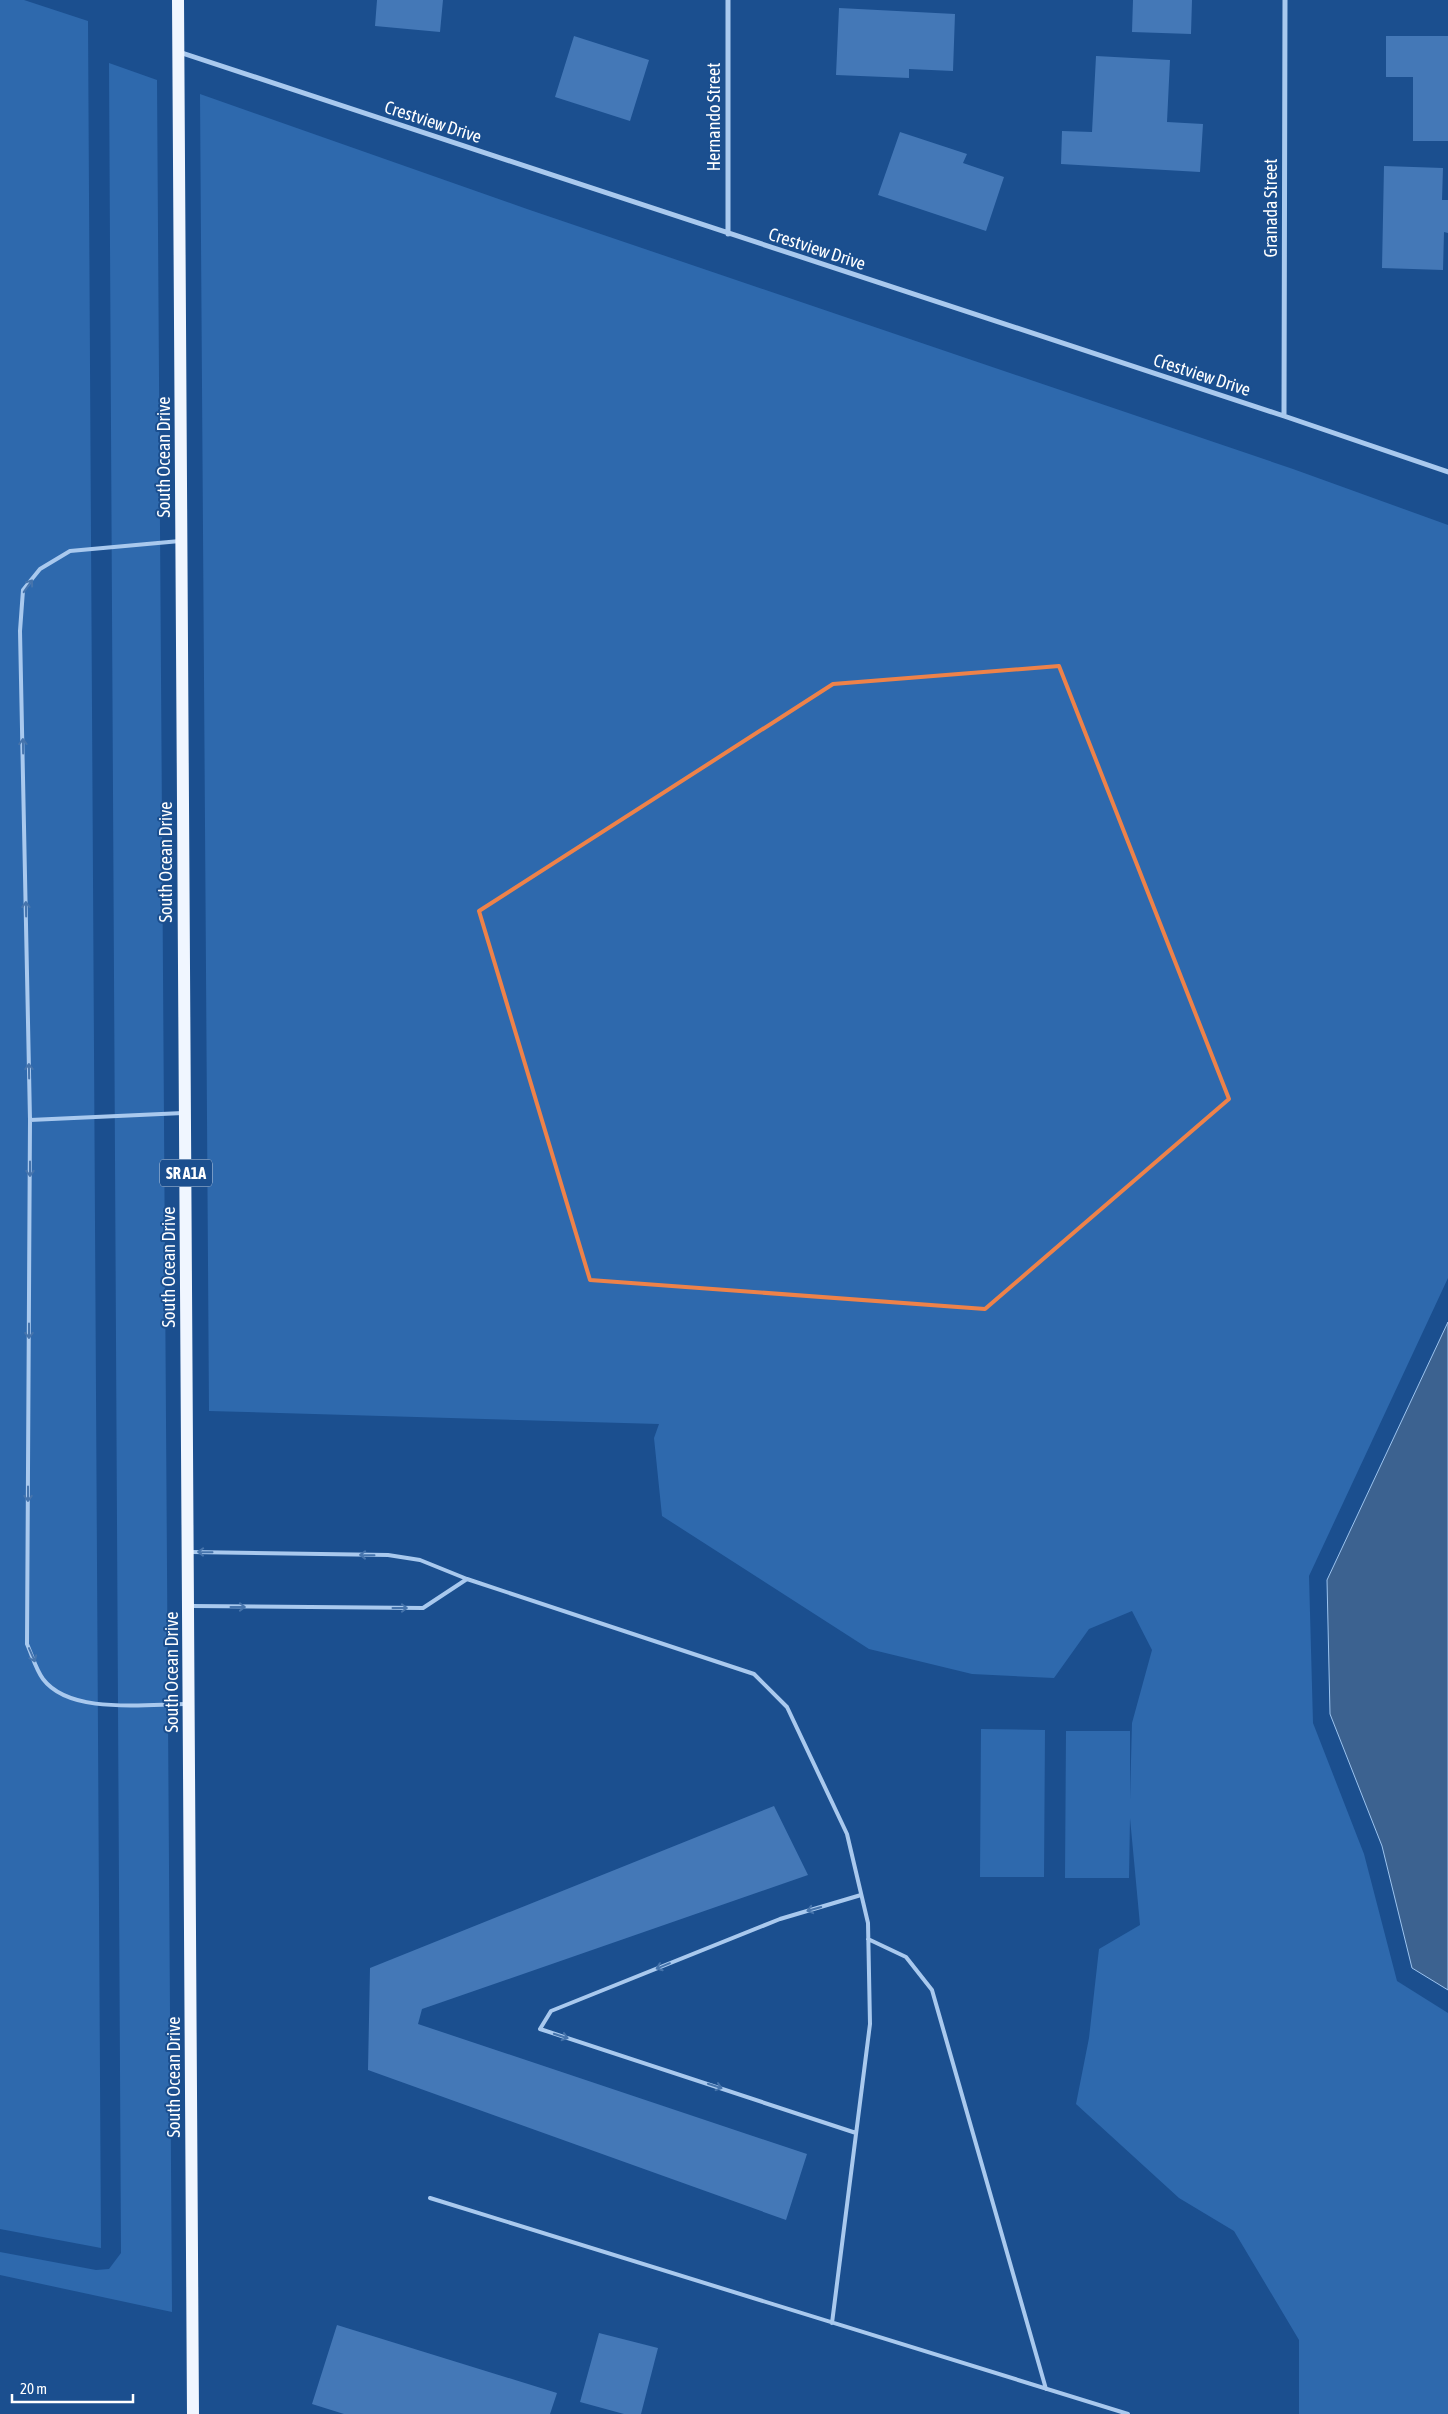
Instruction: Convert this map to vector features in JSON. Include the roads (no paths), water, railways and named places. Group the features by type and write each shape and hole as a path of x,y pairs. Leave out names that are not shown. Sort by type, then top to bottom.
{"main road":[{"name":"South Ocean Drive","path":"178,0 193,2414"}],"street":[{"name":"Hernando Street","path":"728,0 728,234"},
{"name":"Granada Street","path":"1284,0 1284,416"},
{"name":"Crestview Drive","path":"178,52 1284,416 1448,472"}],"lane":[{"path":"182,540 70,551 40,569 23,590 20,631 30,1120 27,1644 44,1680 69,1699 92,1704 189,1704"},
{"path":"30,1120 185,1113"},
{"path":"188,1552 388,1555 420,1560 467,1579 754,1674 787,1707 847,1834 868,1923 870,2024 832,2323"},
{"path":"189,1606 423,1608 467,1579"},
{"path":"856,2133 540,2029 552,2011 780,1919 861,1895"},
{"path":"868,1939 906,1957 932,1990 1046,2389"},
{"path":"430,2198 1128,2414"}]}
